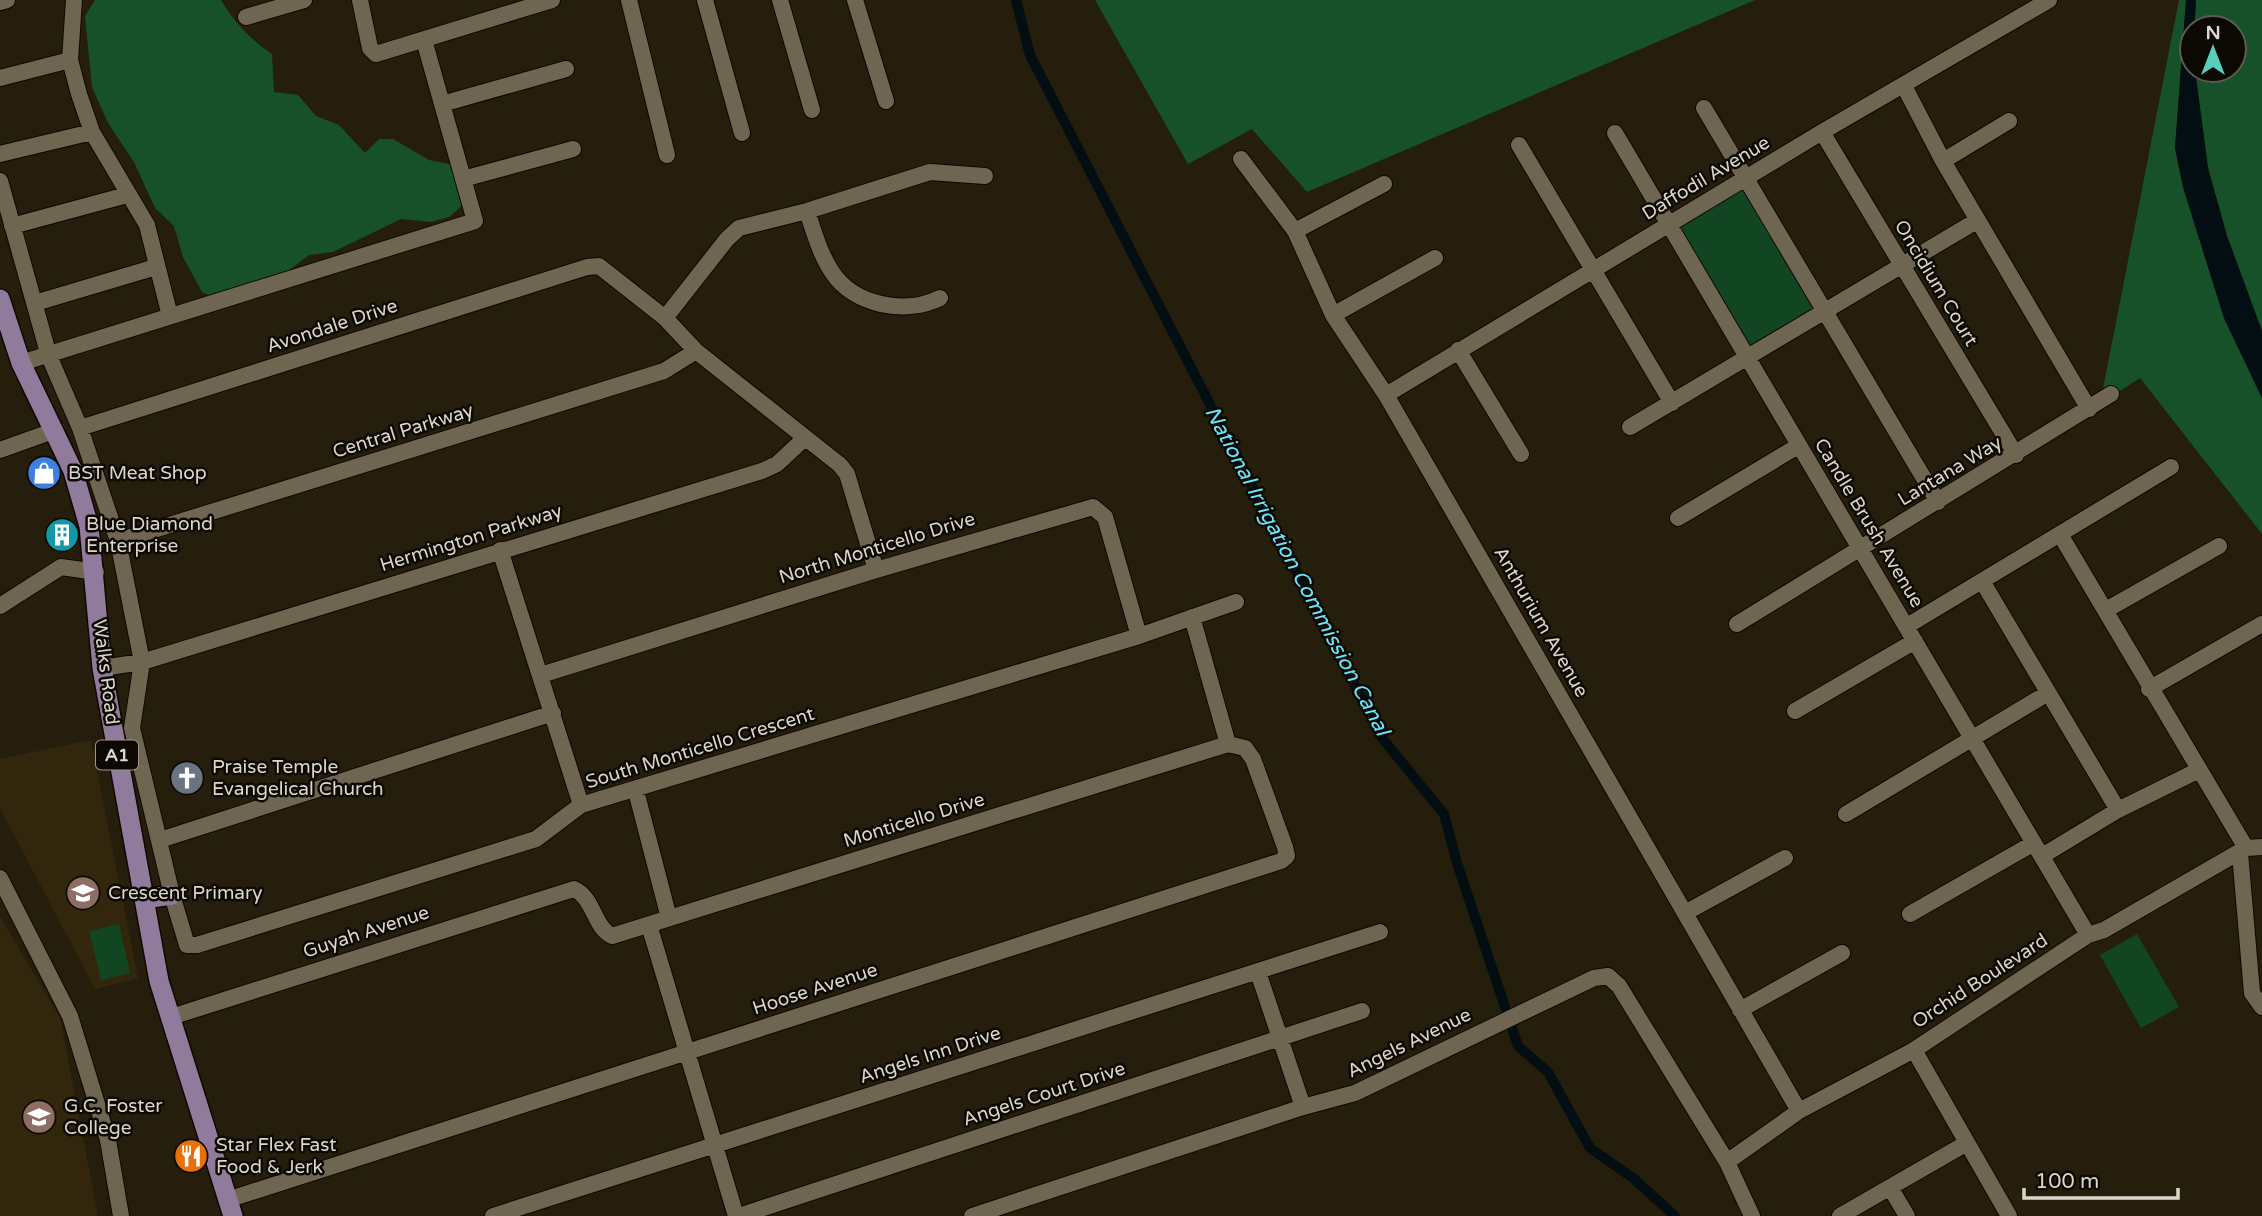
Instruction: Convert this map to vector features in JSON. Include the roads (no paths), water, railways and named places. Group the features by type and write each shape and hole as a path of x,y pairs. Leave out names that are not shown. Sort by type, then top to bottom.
{"main road":[{"name":"Walks Road","path":"0,299 21,363 73,471 89,526 96,572 102,668 159,981 230,1208"},
{"path":"144,899 172,895"}],"street":[{"path":"0,2 7,0"},
{"path":"74,0 70,60 92,132 147,225 170,316"},
{"path":"246,17 304,0"},
{"path":"360,0 370,48 376,54 552,0"},
{"path":"629,0 667,155"},
{"path":"705,0 742,133"},
{"path":"780,0 812,110"},
{"path":"855,0 886,101"},
{"name":"Daffodil Avenue","path":"1386,396 1822,132 2049,0"},
{"path":"21,363 475,222 424,40"},
{"path":"0,78 70,60"},
{"path":"442,104 566,69"},
{"path":"1904,86 1943,161 2089,409"},
{"path":"1704,108 1938,502"},
{"path":"1943,161 2009,121"},
{"path":"0,154 92,132"},
{"name":"Oncidium Court","path":"1822,132 2016,454"},
{"name":"Candle Brush Avenue","path":"1615,133 2088,935"},
{"path":"1519,145 1672,403"},
{"path":"463,179 573,149"},
{"name":"Anthurium Avenue","path":"1241,159 1295,231 1333,315 1386,396 1799,1111"},
{"path":"876,570 847,474 696,351 665,318 727,239 739,228 807,211 930,172 985,176"},
{"path":"0,181 49,356 80,428 118,541 142,662 132,727 172,895"},
{"path":"1295,231 1384,184"},
{"path":"12,226 127,195"},
{"path":"807,211 834,276 857,294 874,303 901,308 924,306 940,298"},
{"path":"1630,427 1902,268 1978,220"},
{"path":"1333,315 1435,258"},
{"name":"Avondale Drive","path":"80,428 587,267 598,266 665,318"},
{"path":"34,303 156,267"},
{"path":"1458,350 1521,454"},
{"name":"Central Parkway","path":"118,541 664,371 696,351"},
{"name":"Lantana Way","path":"1737,624 2111,394"},
{"path":"0,450 53,430"},
{"name":"Hermington Parkway","path":"102,668 142,662 762,471 777,464 805,438"},
{"path":"1678,518 1798,446"},
{"path":"1795,711 1911,634 1982,581 2061,536 2171,467"},
{"name":"North Monticello Drive","path":"541,675 876,570 1093,507 1105,517 1139,636"},
{"path":"2061,536 2106,610 2149,689 2250,849 2252,993 2262,1007"},
{"path":"2106,610 2219,546"},
{"path":"500,550 581,805"},
{"path":"0,606 61,567 96,572"},
{"path":"1982,581 2118,810"},
{"name":"South Monticello Crescent","path":"172,895 187,945 197,945 536,839 581,805 1139,636 1236,602"},
{"path":"1192,617 1228,744"},
{"path":"2149,689 2262,624"},
{"path":"1846,814 2048,693"},
{"path":"160,840 553,713"},
{"name":"Monticello Drive","path":"574,889 582,892 603,931 612,936 1228,744"},
{"name":"Hoose Avenue","path":"230,1208 687,1052 1281,861 1287,856 1285,847 1253,759 1245,748 1228,744"},
{"path":"1910,914 2199,771"},
{"path":"636,790 669,918"},
{"name":"Orchid Boulevard","path":"1727,1162 1799,1111 1914,1050 2088,935 2104,930 2250,849"},
{"path":"1685,913 1785,858"},
{"path":"0,878 70,1016 107,1140 121,1216"},
{"name":"Guyah Avenue","path":"170,1017 574,889"},
{"path":"649,925 714,1146 738,1216"},
{"name":"Angels Inn Drive","path":"493,1216 1380,932"},
{"path":"1741,1010 1842,953"},
{"path":"1258,972 1303,1107"},
{"name":"Angels Avenue","path":"972,1216 1303,1107 1356,1093 1594,978 1608,976 1619,986 1727,1162"},
{"name":"Angels Court Drive","path":"738,1216 1362,1011"},
{"path":"1914,1050 2009,1216"},
{"path":"1840,1216 1967,1143"},
{"path":"1727,1162 1752,1216"},
{"path":"1891,1189 1907,1216"}],"waterway":[{"name":"National Irrigation Commission Canal","path":"1016,0 1030,55 1382,738 1444,814 1457,863 1518,1046 1548,1072 1590,1148 1633,1178 1675,1216"}],"place":[{"name":"BST Meat Shop","path":"44,473"},
{"name":"Blue Diamond Enterprise","path":"62,535"},
{"name":"Praise Temple Evangelical Church","path":"187,778"},
{"name":"Crescent Primary","path":"83,893"},
{"name":"G.C. Foster College","path":"39,1117"},
{"name":"Star Flex Fast Food & Jerk","path":"191,1156"}]}
